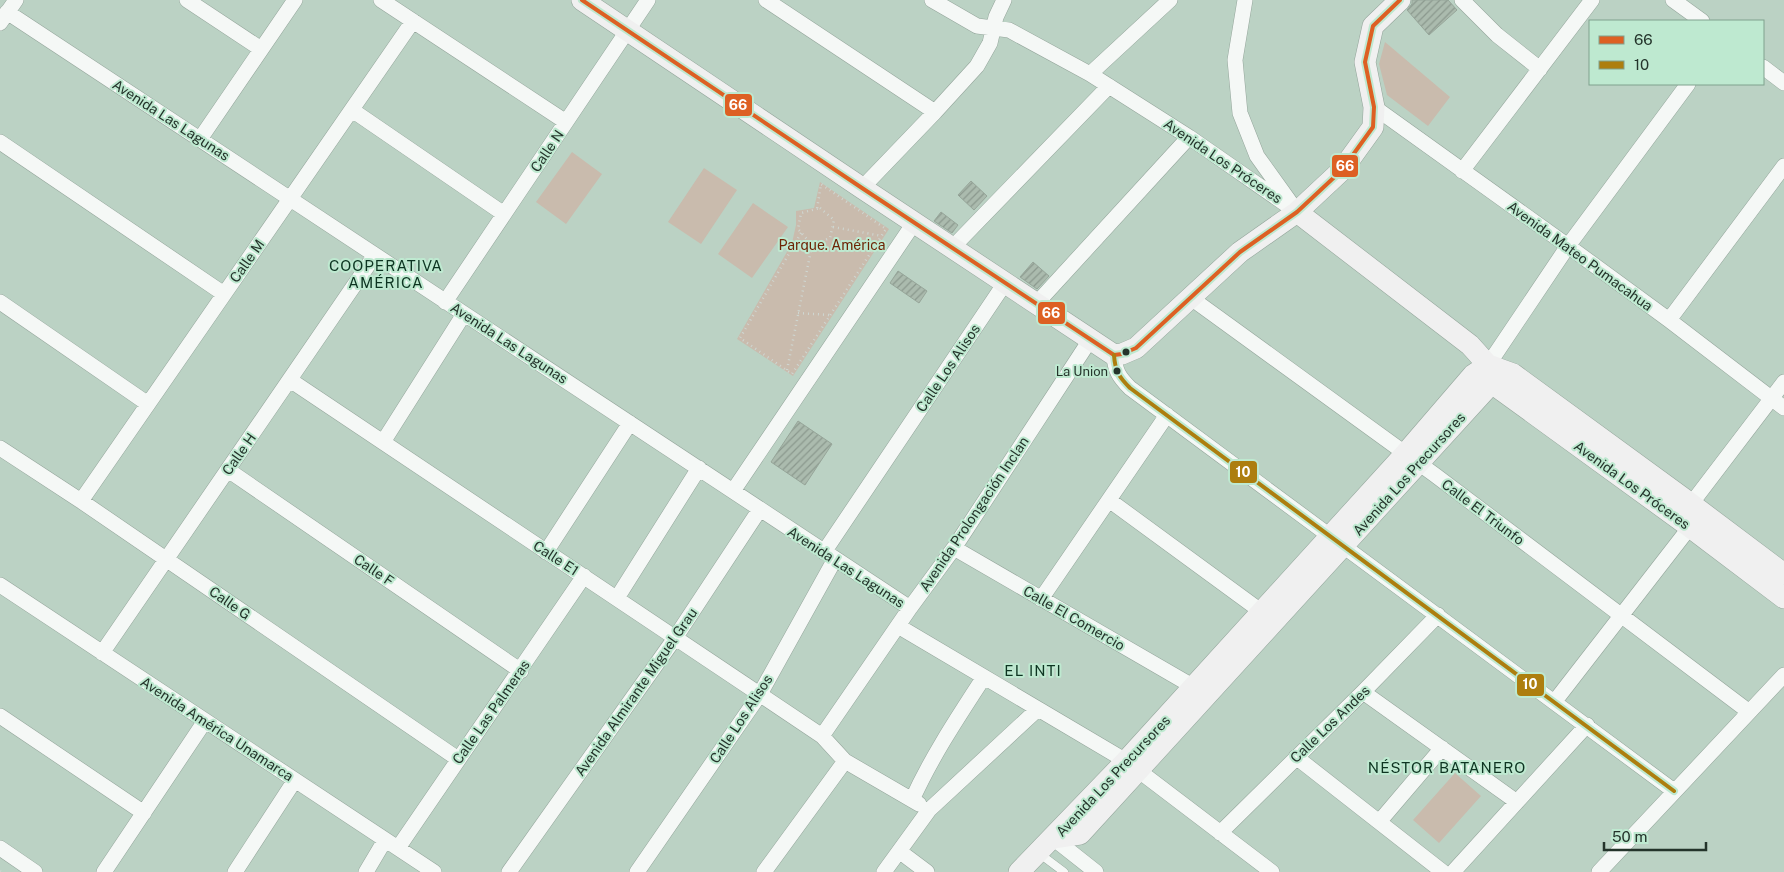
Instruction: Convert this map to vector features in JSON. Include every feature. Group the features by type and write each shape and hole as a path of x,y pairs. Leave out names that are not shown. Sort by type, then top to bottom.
{"street":[{"path":"187,0 261,49"},
{"path":"200,139 295,0"},
{"path":"381,0 566,122"},
{"path":"582,0 1114,356 1136,348 1240,252 1297,212 1342,170 1373,127 1374,107 1365,62 1373,26 1400,0"},
{"name":"Calle N","path":"445,302 648,0"},
{"path":"766,0 935,112"},
{"name":"Avenida Los Próceres","path":"932,0 977,26 1009,30 1090,74 1189,138 1297,212 1453,331 1488,365 1500,389 1784,598"},
{"path":"862,188 977,66 990,43 996,17 1004,0"},
{"path":"1090,74 1170,0"},
{"path":"1245,0 1236,60 1240,113 1257,156 1297,212"},
{"path":"1462,0 1497,35 1540,69"},
{"path":"1462,171 1592,0"},
{"path":"1672,0 1701,20"},
{"name":"Avenida Las Lagunas","path":"8,12 910,608"},
{"name":"Calle M","path":"81,501 413,21"},
{"path":"1764,68 1784,83"},
{"name":"Avenida Los Precursores","path":"1019,872 1132,766 1412,459 1473,375 1488,365 1568,246 1687,85"},
{"path":"952,248 1109,86"},
{"name":"Avenida Mateo Pumacahua","path":"1374,107 1669,320 1778,404"},
{"path":"352,110 504,214"},
{"path":"1036,304 1189,138"},
{"path":"0,142 224,294"},
{"path":"1669,320 1784,166"},
{"path":"733,491 914,223"},
{"name":"Calle H","path":"102,653 375,255"},
{"name":"Calle Los Alisos","path":"637,872 760,694 830,556 1005,283"},
{"name":"Calle El Triunfo","path":"1191,298 1412,459 1748,711"},
{"path":"0,302 148,404"},
{"path":"383,442 464,314"},
{"name":"Avenida Prolongación Inclan","path":"822,736 910,608 954,548 1090,340"},
{"path":"1114,356 1115,368 1130,388 1674,791"},
{"name":"Avenida Los Próceres","path":"1488,365 1513,374 1692,504 1784,574"},
{"name":"Calle E1","path":"290,380 822,736 845,761 929,810"},
{"path":"1692,504 1778,404 1784,382"},
{"path":"1041,598 1167,415"},
{"path":"546,552 630,423"},
{"name":"Calle G","path":"0,448 81,501 458,760"},
{"path":"617,598 698,468"},
{"name":"Calle F","path":"228,470 521,670"},
{"path":"1109,500 1262,612"},
{"name":"Avenida Almirante Miguel Grau","path":"509,872 675,638 760,509"},
{"path":"1555,701 1690,527"},
{"name":"Avenida Los Precursores","path":"1132,766 1194,687 1262,612 1337,540"},
{"name":"Calle El Comercio","path":"954,548 1194,687"},
{"name":"Calle Las Palmeras","path":"366,872 392,844 458,760 584,576"},
{"name":"Avenida América Unamarca","path":"0,585 434,872"},
{"name":"Calle Los Andes","path":"1220,833 1364,692 1438,615"},
{"name":"Avenida Las Lagunas","path":"898,626 1132,766 1272,872"},
{"path":"1599,872 1784,674"},
{"path":"912,800 926,769 945,736 984,677"},
{"path":"1364,692 1517,802"},
{"path":"884,872 929,810 1038,709"},
{"path":"0,716 144,813"},
{"path":"104,872 205,721"},
{"path":"1453,872 1587,725"},
{"path":"1379,822 1442,748"},
{"path":"1296,757 1442,872"},
{"path":"764,872 845,761"},
{"path":"234,872 295,780"},
{"path":"1046,845 1096,872"},
{"path":"0,848 35,872"},
{"path":"899,851 927,872"}],"lane":[{"path":"1046,845 1064,872"}],"path":[{"path":"801,233 740,338 792,374 886,229 821,184 817,208"},
{"path":"820,208 834,220 833,228 830,238 812,245 798,229 801,213 820,208"},
{"path":"833,228 882,236"},
{"path":"788,370 812,245"},
{"path":"798,313 830,315"}],"green space":[{"path":"1385,42 1450,97 1428,126 1387,95 1379,64"},
{"path":"572,152 602,174 566,224 536,202"},
{"path":"704,168 737,190 701,244 668,222"},
{"name":"Parque. América","path":"820,182 889,229 793,376 737,339 792,243 796,225 796,211 814,208"},
{"path":"753,203 788,227 752,278 718,254"},
{"path":"1455,773 1481,796 1439,843 1413,820"}],"building":[{"path":"1412,0 1448,0 1457,10 1429,35 1407,10 1412,4"},
{"path":"971,181 987,196 974,210 958,195"},
{"path":"941,212 958,225 952,233 934,221"},
{"path":"1033,262 1049,276 1037,289 1020,277"},
{"path":"898,271 927,291 919,303 890,283"},
{"path":"798,421 832,444 805,485 771,462"}],"transit line":[{"name":"66","path":"582,0 1114,355 1136,348 1240,252 1297,212 1342,170 1373,127 1374,107 1365,62 1373,26 1400,0"},
{"name":"10","path":"1114,355 1118,373 1130,388 1674,791"}],"place":[{"name":"La Union","path":"1117,371"}],"district":[{"name":"COOPERATIVA AMÉRICA","path":"386,274"},
{"name":"EL INTI","path":"1033,670"},
{"name":"NÉSTOR BATANERO","path":"1447,767"}]}
